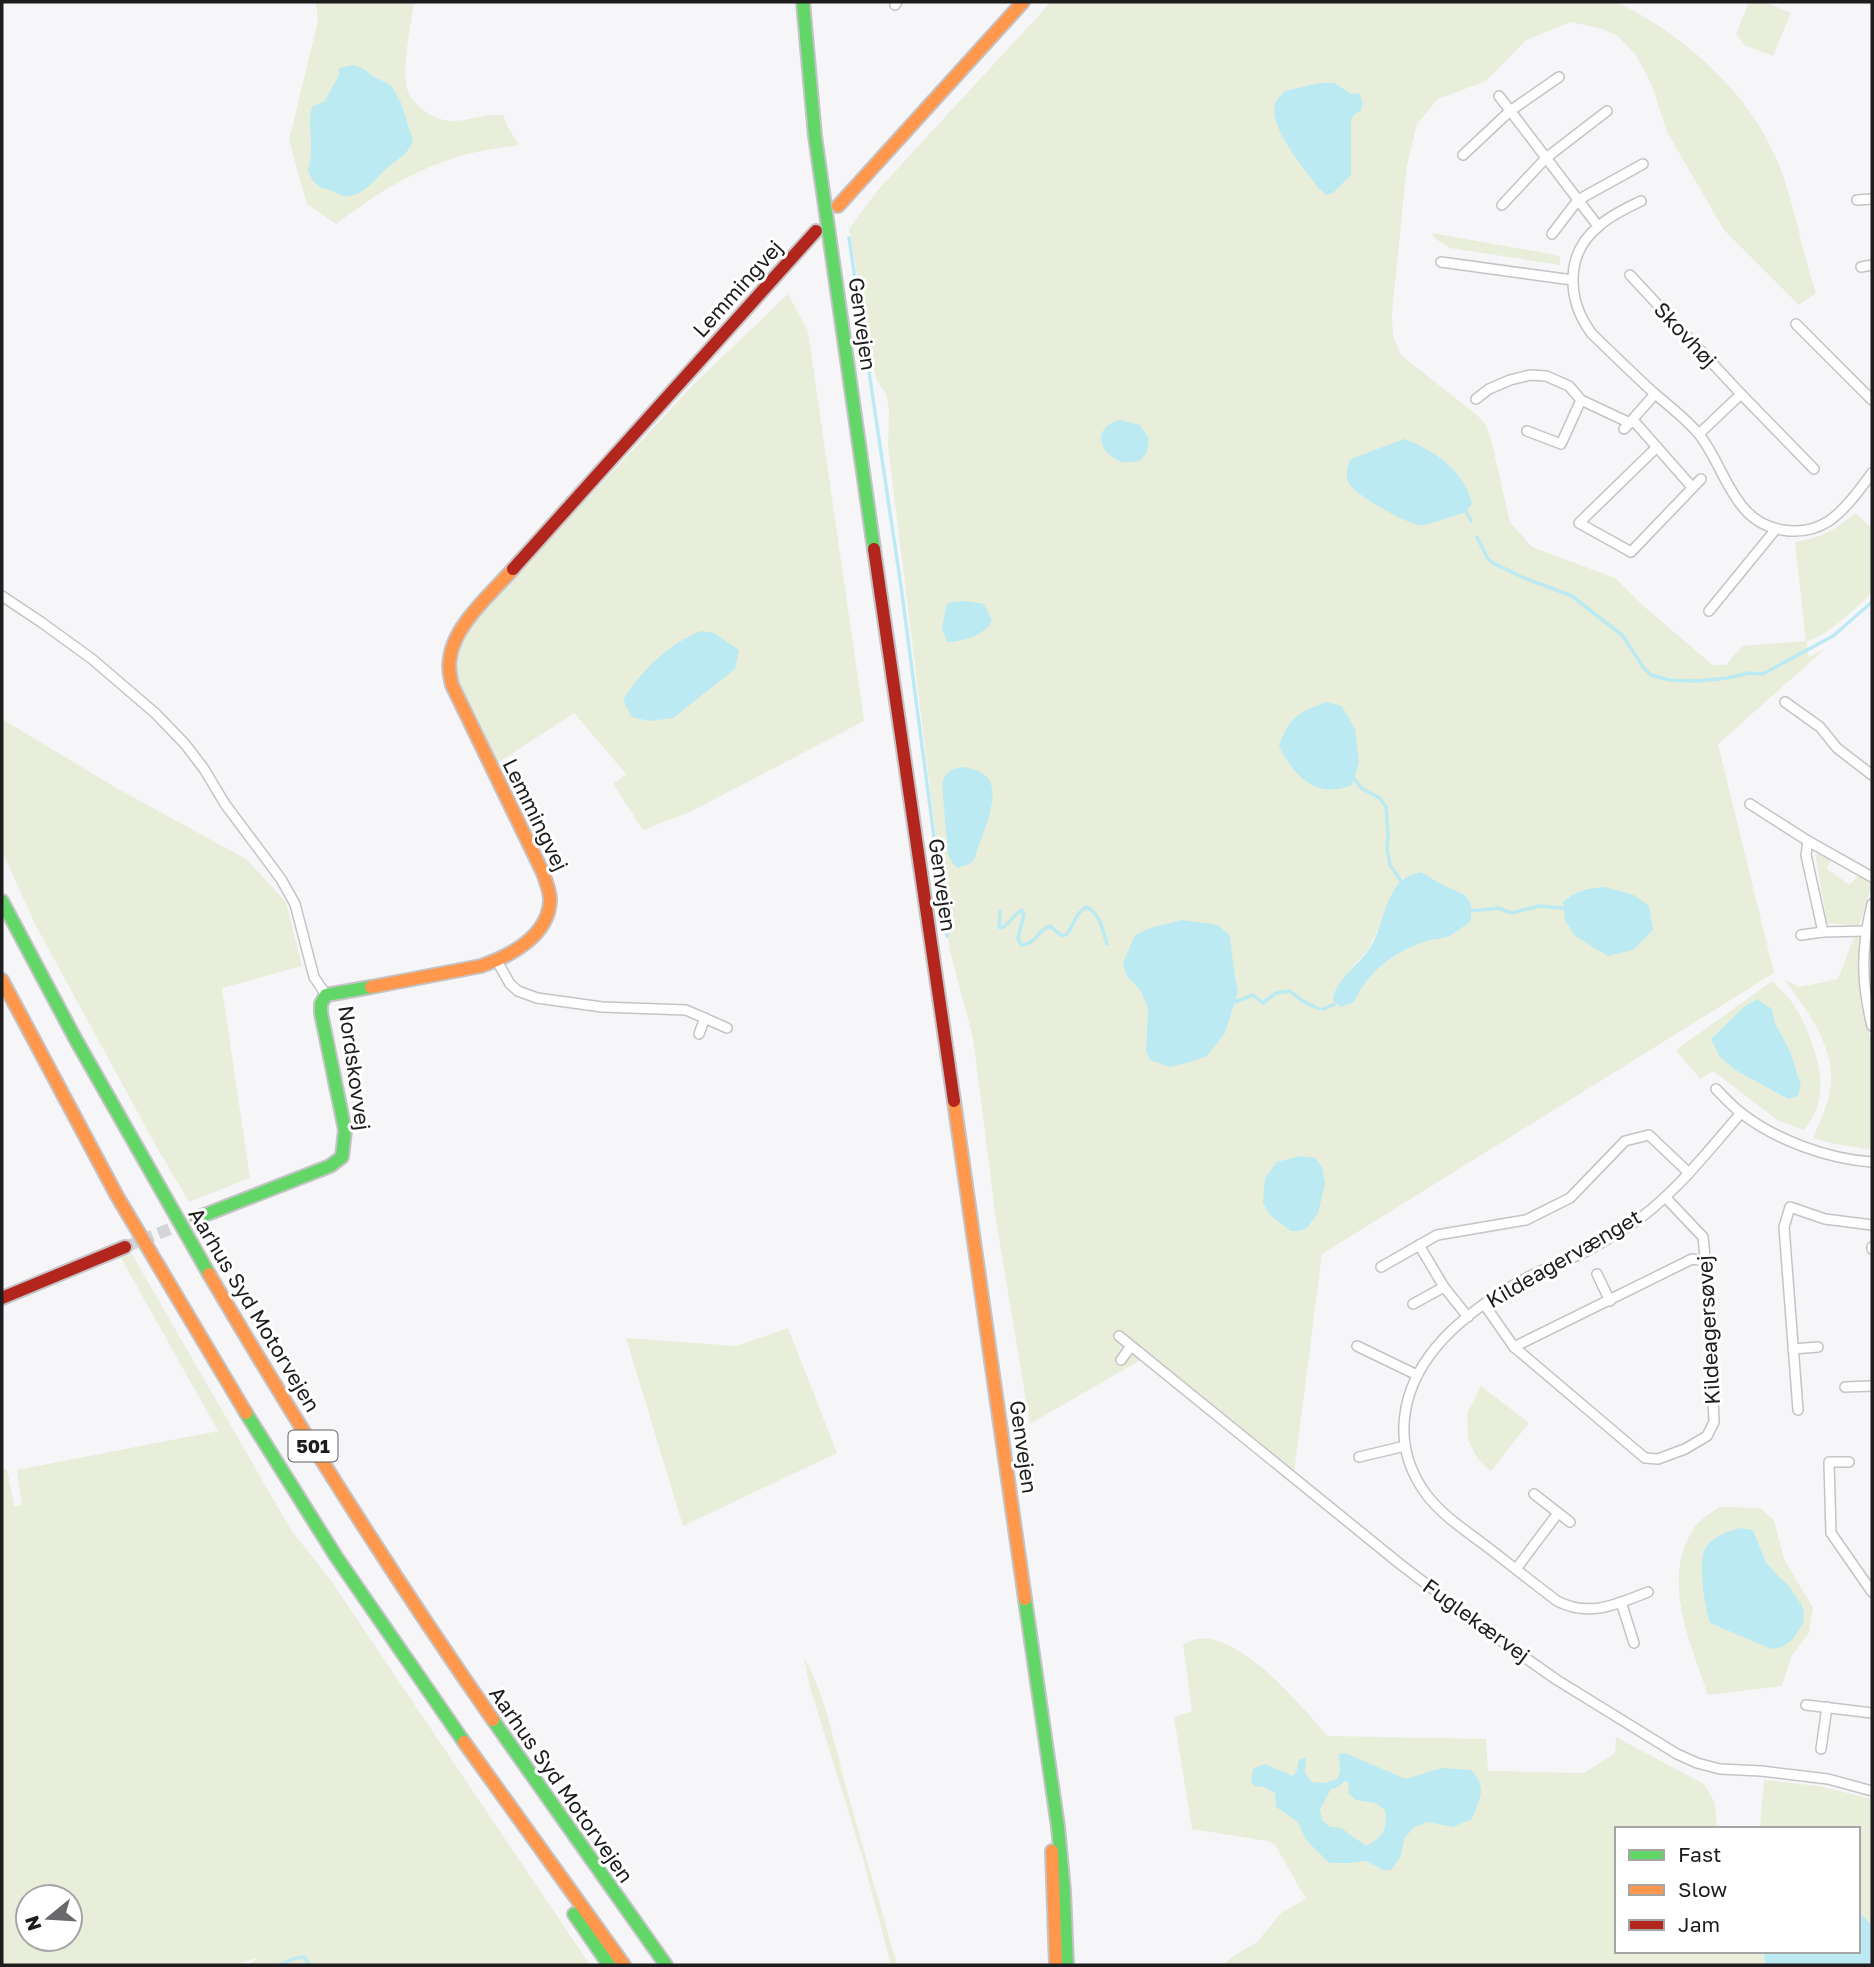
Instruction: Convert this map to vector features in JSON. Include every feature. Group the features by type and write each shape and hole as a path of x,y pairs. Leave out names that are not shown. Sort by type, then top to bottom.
{"main road":[{"name":"Genvejen","path":"803,2 815,136 1058,1827 1067,1965"},
{"path":"838,206 1023,2"},
{"name":"Lemmingvej","path":"326,996 497,961 531,938 547,918 551,901 543,873 452,685 449,655 455,638 480,606 816,231"},
{"name":"Aarhus Syd Motorvejen","path":"2,901 153,1178 284,1399 453,1664 666,1965"},
{"name":"501","path":"2,980 117,1196 251,1421 337,1558 624,1965"},
{"name":"Nordskovvej","path":"197,1218 330,1166 342,1157 345,1130 321,1013 321,1004 326,996"},
{"path":"2,1298 125,1247"},
{"name":"Genvejen","path":"1049,1774 1056,1965"},
{"path":"547,1858 556,1887 609,1965"}],"street":[{"path":"1463,155 1510,111 1559,77"},
{"path":"1499,96 1598,226"},
{"path":"1502,205 1546,158 1606,111"},
{"path":"1552,234 1578,201 1643,163"},
{"path":"1857,200 1872,199"},
{"path":"1641,201 1598,226 1576,259 1572,280 1573,297 1592,334 1699,434 1742,506 1753,518 1776,529 1808,530 1827,522 1872,473"},
{"path":"1441,262 1572,280"},
{"path":"1861,267 1872,265"},
{"name":"Skovhøj","path":"1630,275 1814,469"},
{"path":"1796,324 1872,400"},
{"path":"1476,399 1499,384 1530,375 1546,376 1569,386 1581,401 1629,424 1657,447 1692,487"},
{"path":"1629,424 1655,394"},
{"path":"1699,434 1741,394"},
{"path":"1527,430 1561,444 1581,401"},
{"path":"1657,447 1579,523 1631,552 1701,479"},
{"path":"1709,611 1776,529"},
{"path":"2,596 92,659 155,713 186,744 225,804 281,878 295,904 314,977 326,996"},
{"path":"1785,702 1820,727 1837,748 1872,775"},
{"path":"1750,804 1872,877"},
{"path":"1808,841 1806,855 1823,932"},
{"path":"1872,910 1863,947 1866,1002 1872,1026"},
{"path":"1801,935 1866,931"},
{"path":"497,961 510,984 518,991 537,998 602,1007 686,1010 727,1028"},
{"path":"699,1034 705,1018"},
{"path":"1716,1089 1741,1113 1806,1148 1856,1161 1872,1162"},
{"name":"Kildeagervænget","path":"1648,1592 1595,1609 1570,1608 1557,1601 1441,1511 1425,1493 1411,1468 1405,1446 1404,1421 1408,1398 1417,1375 1431,1354 1468,1317 1524,1279 1585,1251 1630,1225 1665,1197 1689,1173 1741,1113"},
{"path":"1381,1267 1437,1235 1526,1220 1570,1198 1625,1141 1649,1135 1689,1173"},
{"name":"Kildeagersøvej","path":"1484,1304 1514,1347 1645,1458 1658,1459 1707,1437 1714,1422 1707,1261 1703,1237 1665,1197"},
{"path":"1798,1410 1784,1227 1790,1207 1825,1219 1872,1225"},
{"path":"1419,1245 1444,1287 1468,1317"},
{"path":"1514,1347 1692,1259 1707,1261"},
{"path":"1597,1274 1610,1301"},
{"path":"1413,1304 1444,1287"},
{"name":"Fuglekærvej","path":"1119,1336 1390,1556 1497,1638 1677,1754 1720,1769 1828,1779 1872,1791"},
{"path":"1121,1360 1132,1346"},
{"path":"1357,1346 1417,1375"},
{"path":"1793,1349 1818,1347"},
{"path":"1845,1387 1872,1386"},
{"path":"1359,1457 1405,1446"},
{"path":"1849,1462 1829,1462 1831,1533 1872,1592"},
{"path":"1534,1494 1570,1522"},
{"path":"1516,1569 1558,1513"},
{"path":"1621,1602 1634,1643"},
{"path":"1806,1705 1872,1713"},
{"path":"1821,1749 1827,1707"}],"green space":[{"path":"316,2 414,2 406,65 406,84 411,98 429,114 443,120 504,116 519,145 471,153 439,163 408,177 336,224 307,204 289,140 318,21"},
{"path":"1051,2 1617,2 1668,32 1715,71 1753,117 1769,143 1786,185 1816,293 1799,305 1724,230 1667,132 1651,83 1635,54 1618,36 1603,29 1571,22 1526,40 1486,81 1438,99 1417,124 1407,165 1392,313 1393,336 1401,355 1485,424 1490,435 1510,522 1532,547 1615,578 1713,665 1726,665 1742,646 1806,641 1795,542 1827,532 1855,513 1872,528 1872,593 1833,627 1806,642 1809,657 1826,648 1718,744 1774,973 1322,1254 1294,1473 1149,1355 1030,1424 996,1220 973,1038 950,951 888,446 889,410 886,394 876,379 849,229 877,191","holes":["1421,872 1471,904 1471,921 1451,935 1404,950 1375,972 1354,1002 1351,968 1368,950 1392,892 1403,878","1234,970 1238,992 1225,1033 1146,1051 1148,1009 1141,991"]},
{"path":"1749,2 1765,2 1791,13 1773,56 1744,45 1736,34"},
{"path":"1432,233 1556,255 1560,257 1560,265 1450,248 1434,238"},
{"path":"788,294 808,331 864,721 690,812 643,830 613,784 626,774 574,713 496,764 455,676 463,636 696,382"},
{"path":"2,719 120,790 246,859 286,902 302,966 222,988 250,1178 189,1202 36,926 2,851"},
{"path":"1815,853 1831,858 1827,869 1850,885 1859,875 1872,884 1859,926 1827,923"},
{"path":"1854,937 1860,939 1858,968 1861,1003 1872,1044 1872,1150 1813,1138 1829,1094 1830,1065 1816,1026 1785,980 1800,987 1838,979"},
{"path":"1772,981 1797,1010 1813,1046 1821,1084 1815,1113 1804,1130 1779,1121 1713,1071 1700,1079 1676,1050","holes":["1772,1009 1775,1023 1790,1051 1801,1085 1788,1099 1735,1070"]},
{"path":"132,1254 291,1530 330,1579 590,1965 248,1965 259,1957 235,1965 2,1965 2,1469 7,1469 14,1506 22,1505 17,1470 218,1431 121,1258"},
{"path":"788,1328 837,1453 683,1526 626,1338 736,1346"},
{"path":"1481,1386 1529,1423 1491,1471 1479,1461 1468,1440 1467,1413"},
{"path":"1719,1507 1760,1508 1774,1520 1784,1559 1813,1608 1809,1633 1791,1657 1782,1686 1708,1695 1687,1633 1679,1590 1679,1569 1684,1548 1694,1528","holes":["1753,1530 1769,1566 1787,1584 1771,1649 1710,1623"]},
{"path":"1196,1639 1212,1639 1244,1655 1290,1694 1328,1736 1486,1739 1488,1771 1584,1773 1615,1753 1616,1737 1704,1784 1715,1803 1717,1827 1615,1827 1615,1953 1764,1953 1765,1965 1223,1965 1257,1942 1282,1912 1306,1899 1275,1845 1267,1841 1192,1829 1174,1717 1192,1711 1183,1644"},
{"path":"804,1658 824,1704 897,1965 891,1965 863,1859 809,1684"},
{"path":"1764,1780 1819,1786 1872,1799 1872,1925 1860,1913 1860,1827 1760,1827"}],"water":[{"path":"354,65 391,85 401,103 413,141 405,153 369,186 359,193 347,196 321,188 313,181 308,171 311,149 310,119 313,106 324,102 339,75 339,68"},
{"path":"1319,83 1334,83 1351,94 1359,93 1363,103 1361,111 1351,119 1351,175 1334,192 1327,195 1319,189 1282,136 1274,114 1276,102 1285,91"},
{"path":"1120,420 1140,425 1149,438 1147,452 1140,461 1123,462 1103,447 1101,441 1105,429"},
{"path":"1404,439 1437,456 1455,472 1469,492 1472,504 1465,512 1425,525 1415,524 1384,510 1350,485 1347,472 1351,459"},
{"path":"966,601 984,604 992,621 972,637 947,642 942,629 946,605"},
{"path":"701,631 714,633 739,650 735,669 673,718 649,721 632,717 623,700 639,678 677,643"},
{"path":"1327,702 1342,706 1355,729 1359,763 1352,785 1339,789 1317,787 1308,782 1292,767 1279,746 1296,716"},
{"path":"960,767 977,770 988,778 992,788 992,801 975,858 971,863 958,868 948,854 942,784 948,773"},
{"path":"1421,872 1465,895 1471,904 1471,921 1449,936 1404,950 1375,972 1354,1002 1341,1007 1333,1000 1338,986 1373,943 1395,888 1405,878"},
{"path":"1605,887 1634,895 1649,906 1653,930 1633,950 1608,956 1575,936 1565,920 1563,902 1582,891"},
{"path":"1182,920 1218,925 1230,936 1238,992 1225,1033 1207,1056 1170,1067 1150,1060 1146,1051 1148,1009 1141,991 1126,975 1123,963 1135,935 1150,928"},
{"path":"1757,999 1772,1009 1775,1023 1790,1051 1801,1085 1798,1096 1788,1099 1735,1070 1720,1057 1711,1039 1744,1007"},
{"path":"1300,1156 1315,1158 1322,1167 1325,1184 1318,1213 1308,1227 1291,1231 1270,1215 1263,1203 1265,1178 1277,1162"},
{"path":"1739,1528 1753,1530 1766,1562 1787,1584 1804,1612 1803,1624 1792,1640 1782,1647 1771,1649 1710,1623 1703,1585 1703,1554 1713,1540"},
{"path":"1345,1753 1406,1779 1441,1768 1471,1770 1481,1788 1480,1799 1472,1819 1453,1827 1428,1822 1414,1827 1404,1839 1401,1856 1391,1870 1383,1870 1366,1861 1329,1863 1307,1841 1297,1821 1276,1807 1275,1793 1264,1787 1254,1786 1251,1782 1253,1769 1265,1764 1293,1776 1299,1760 1306,1757 1305,1773 1312,1782 1324,1783 1337,1779 1340,1772 1339,1754","holes":["1345,1781 1349,1783 1348,1793 1356,1800 1375,1803 1385,1810 1383,1832 1366,1846 1341,1828 1330,1827 1322,1820 1320,1809 1331,1789"]},
{"path":"1860,1913 1872,1925 1872,1965 1765,1965 1764,1953 1860,1953"}],"waterway":[{"path":"849,238 901,586 947,936"},
{"path":"1466,511 1471,521"},
{"path":"1477,537 1488,559 1493,563 1572,596 1623,636 1651,675 1669,680 1696,681 1749,673 1763,674 1833,636 1872,602"},
{"path":"1354,778 1361,788 1380,798 1386,807 1390,865 1401,881"},
{"path":"1471,911 1498,908 1512,913 1539,906 1563,908"},
{"path":"1000,911 1001,928 1022,910 1024,914 1018,938 1021,945 1030,943 1050,926 1062,936 1067,934 1077,916 1087,907 1098,918 1107,944"},
{"path":"1235,1002 1253,995 1263,1003 1276,993 1290,991 1319,1009"},
{"path":"1323,1009 1335,1004"},
{"path":"279,1965 304,1957 310,1965"}],"tunnel":[{"path":"125,1247 197,1218"}],"traffic: fast":[{"path":"803,2 815,136 874,549"},
{"path":"2,901 76,1040 209,1274"},
{"path":"197,1218 330,1166 342,1157 345,1130 321,1004 326,995 371,987"},
{"path":"246,1413 337,1558 464,1742"},
{"path":"1025,1599 1058,1827 1067,1965"},
{"path":"493,1720 666,1965"},
{"path":"574,1914 609,1965"}],"traffic: slow":[{"path":"838,206 1023,2"},
{"path":"371,987 492,962 526,943 543,924 548,913 550,897 543,873 452,685 449,665 453,646 466,622 513,569"},
{"path":"2,980 117,1196 246,1413"},
{"path":"954,1101 1025,1599"},
{"path":"209,1274 346,1500 493,1720"},
{"path":"464,1742 624,1965"},
{"path":"1052,1851 1056,1965"}],"traffic: jam":[{"path":"513,569 816,231"},
{"path":"874,549 954,1101"},
{"path":"2,1298 125,1247"}]}
